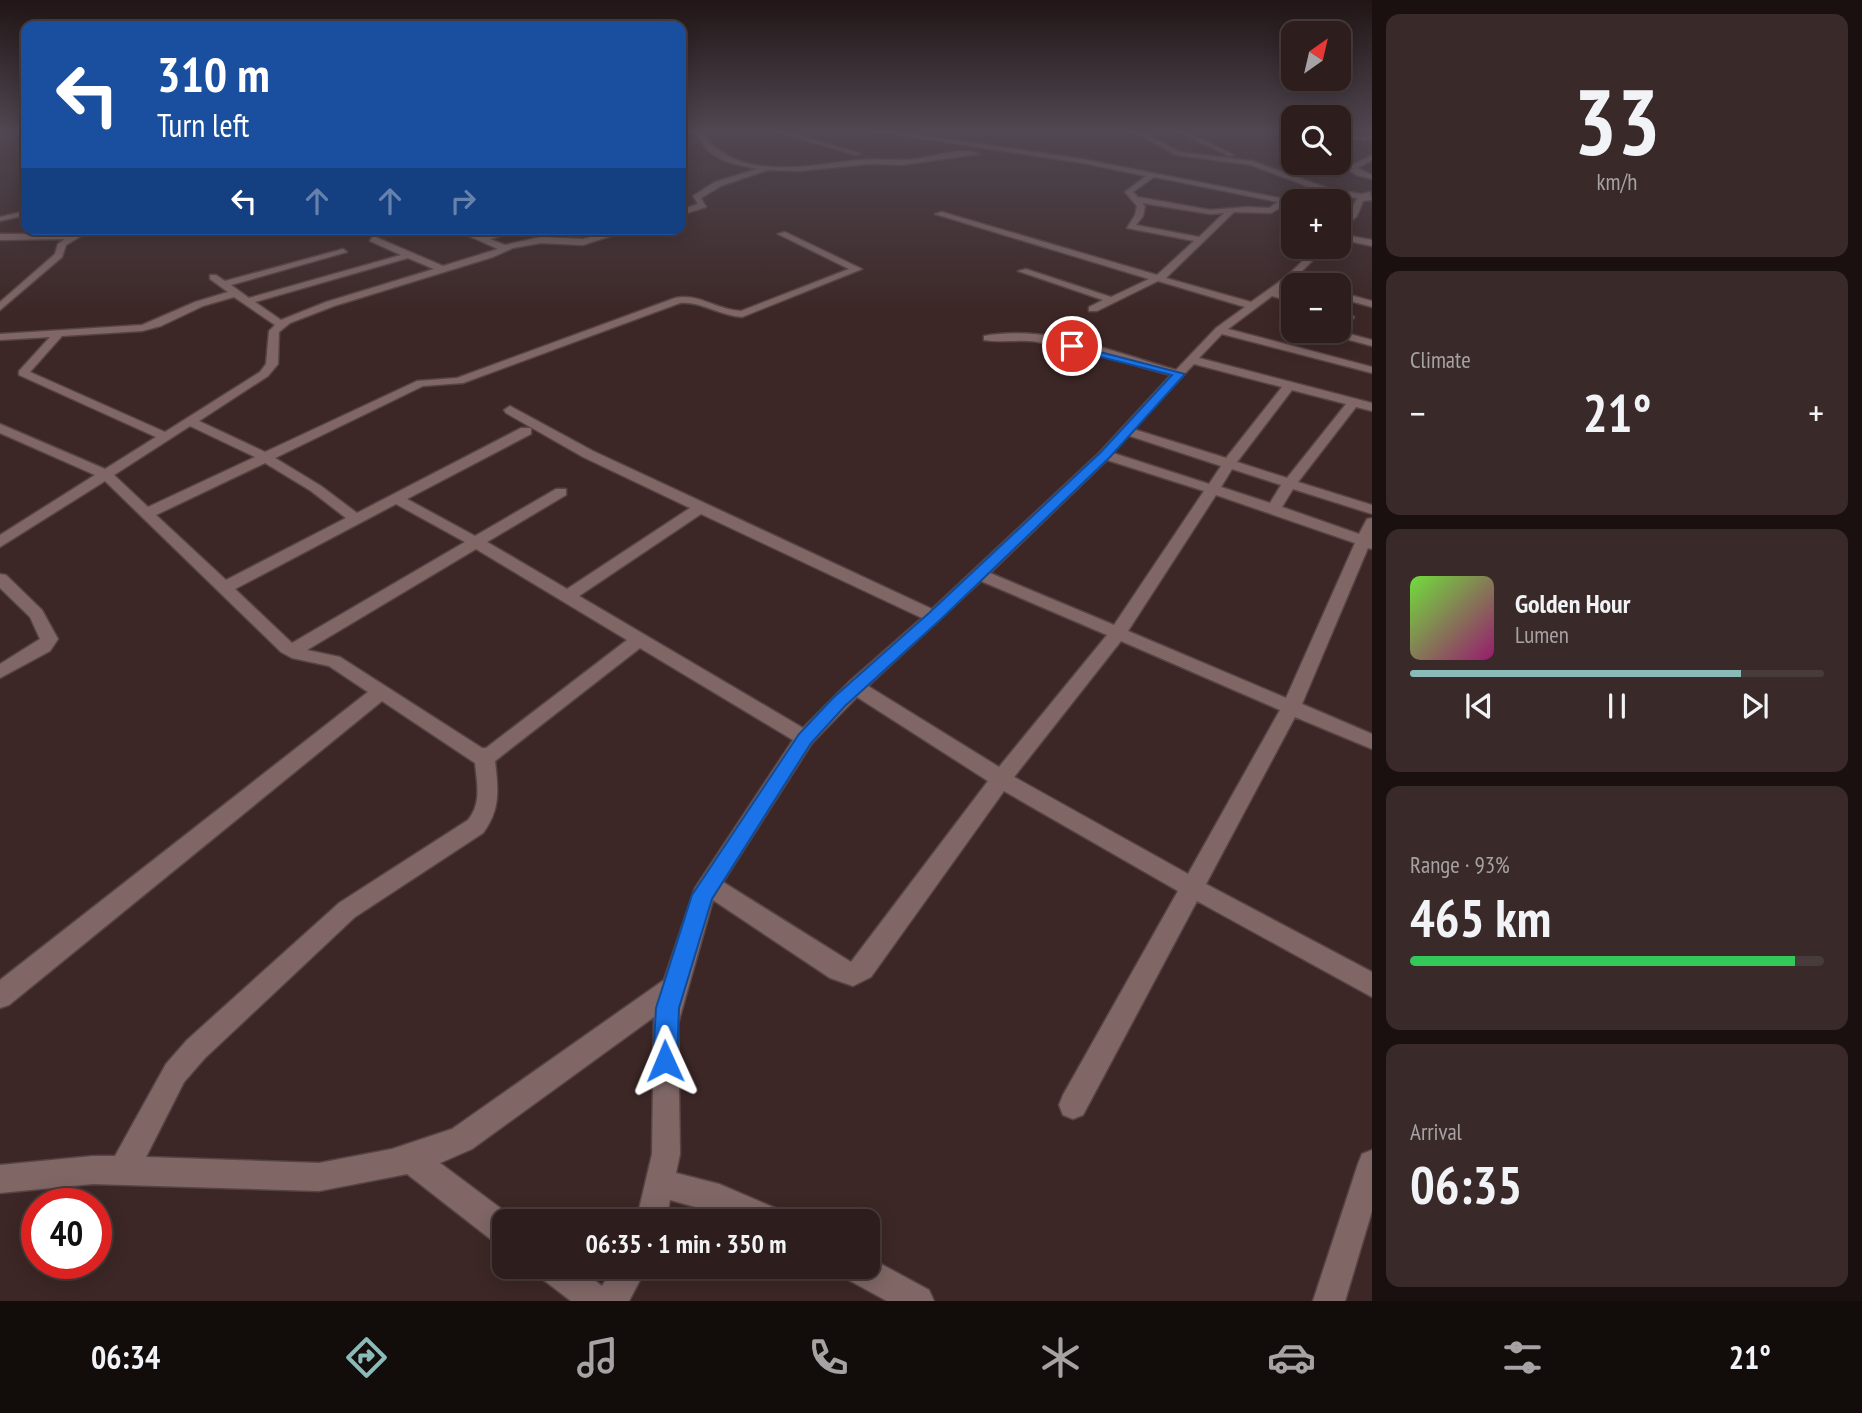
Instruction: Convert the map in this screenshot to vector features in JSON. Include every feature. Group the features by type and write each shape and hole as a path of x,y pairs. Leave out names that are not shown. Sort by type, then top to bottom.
{"street":[{"path":"686,211 703,205 696,198 706,191"},
{"path":"1131,191 1130,195 1141,206 1130,226 1202,240"},
{"path":"1236,210 1215,200 1226,191 1281,201"},
{"path":"1259,197 1273,191"},
{"path":"1351,217 1367,196"},
{"path":"1135,199 1210,212 1271,211 1281,206"},
{"path":"1093,309 1159,278 1236,210"},
{"path":"0,219 21,214"},
{"path":"939,214 1253,306"},
{"path":"146,514 421,383 459,381 678,300 691,299 723,312 743,314 857,270 782,234"},
{"path":"472,235 504,248"},
{"path":"482,239 497,235"},
{"path":"0,542 270,369 274,331 280,324 330,304 504,248 535,240 583,242 607,235"},
{"path":"0,237 74,236"},
{"path":"0,307 43,271 61,252 62,244 74,236"},
{"path":"373,239 442,270"},
{"path":"1351,239 1372,243"},
{"path":"224,284 343,252"},
{"path":"248,301 409,255"},
{"path":"1295,273 1310,259"},
{"path":"1023,271 1112,300"},
{"path":"213,277 280,324"},
{"path":"654,1209 666,1154 665,1024 674,988 709,885 805,738 855,687 934,617 1105,455 1125,430 1220,330 1281,285"},
{"path":"0,337 142,328 157,324 199,304 236,293"},
{"path":"1271,293 1281,296"},
{"path":"1351,298 1372,304"},
{"path":"1220,330 1281,336"},
{"path":"59,333 23,373 166,437"},
{"path":"988,338 1009,336 1046,340 1179,374"},
{"path":"1351,342 1372,343"},
{"path":"1334,343 1372,370"},
{"path":"1193,360 1372,407"},
{"path":"709,885 839,970 853,974 862,968 1002,779 1118,633 1229,464 1289,386"},
{"path":"1274,509 1289,484 1353,403"},
{"path":"510,410 588,454 934,617"},
{"path":"191,422 268,457 313,485 356,519"},
{"path":"0,428 106,475 292,651 334,661 479,756 485,757 640,639"},
{"path":"1125,430 1372,510"},
{"path":"223,587 526,431"},
{"path":"1073,1105 1291,707 1369,535 1274,509 1105,455"},
{"path":"292,651 561,492"},
{"path":"396,499 477,543 805,738"},
{"path":"567,597 700,508"},
{"path":"979,575 1372,742"},
{"path":"0,579 38,616 49,639 44,648 0,673"},
{"path":"855,687 1002,779 1193,888 1372,985"},
{"path":"0,996 382,691"},
{"path":"123,1171 176,1073 196,1049 340,916 466,835 483,821 488,811 485,757"},
{"path":"0,1179 93,1170 297,1178 342,1174 446,1147 462,1139 674,988"},
{"path":"409,1157 492,1221"},
{"path":"1329,1301 1372,1164"},
{"path":"660,1183 719,1199 742,1209"},
{"path":"568,1279 596,1301"},
{"path":"611,1301 625,1279"},
{"path":"878,1279 918,1301"}],"route":[{"path":"665,1061 668,1008 703,895 805,738 839,702 934,617 1105,455 1122,433 1179,374 1072,346"}]}
